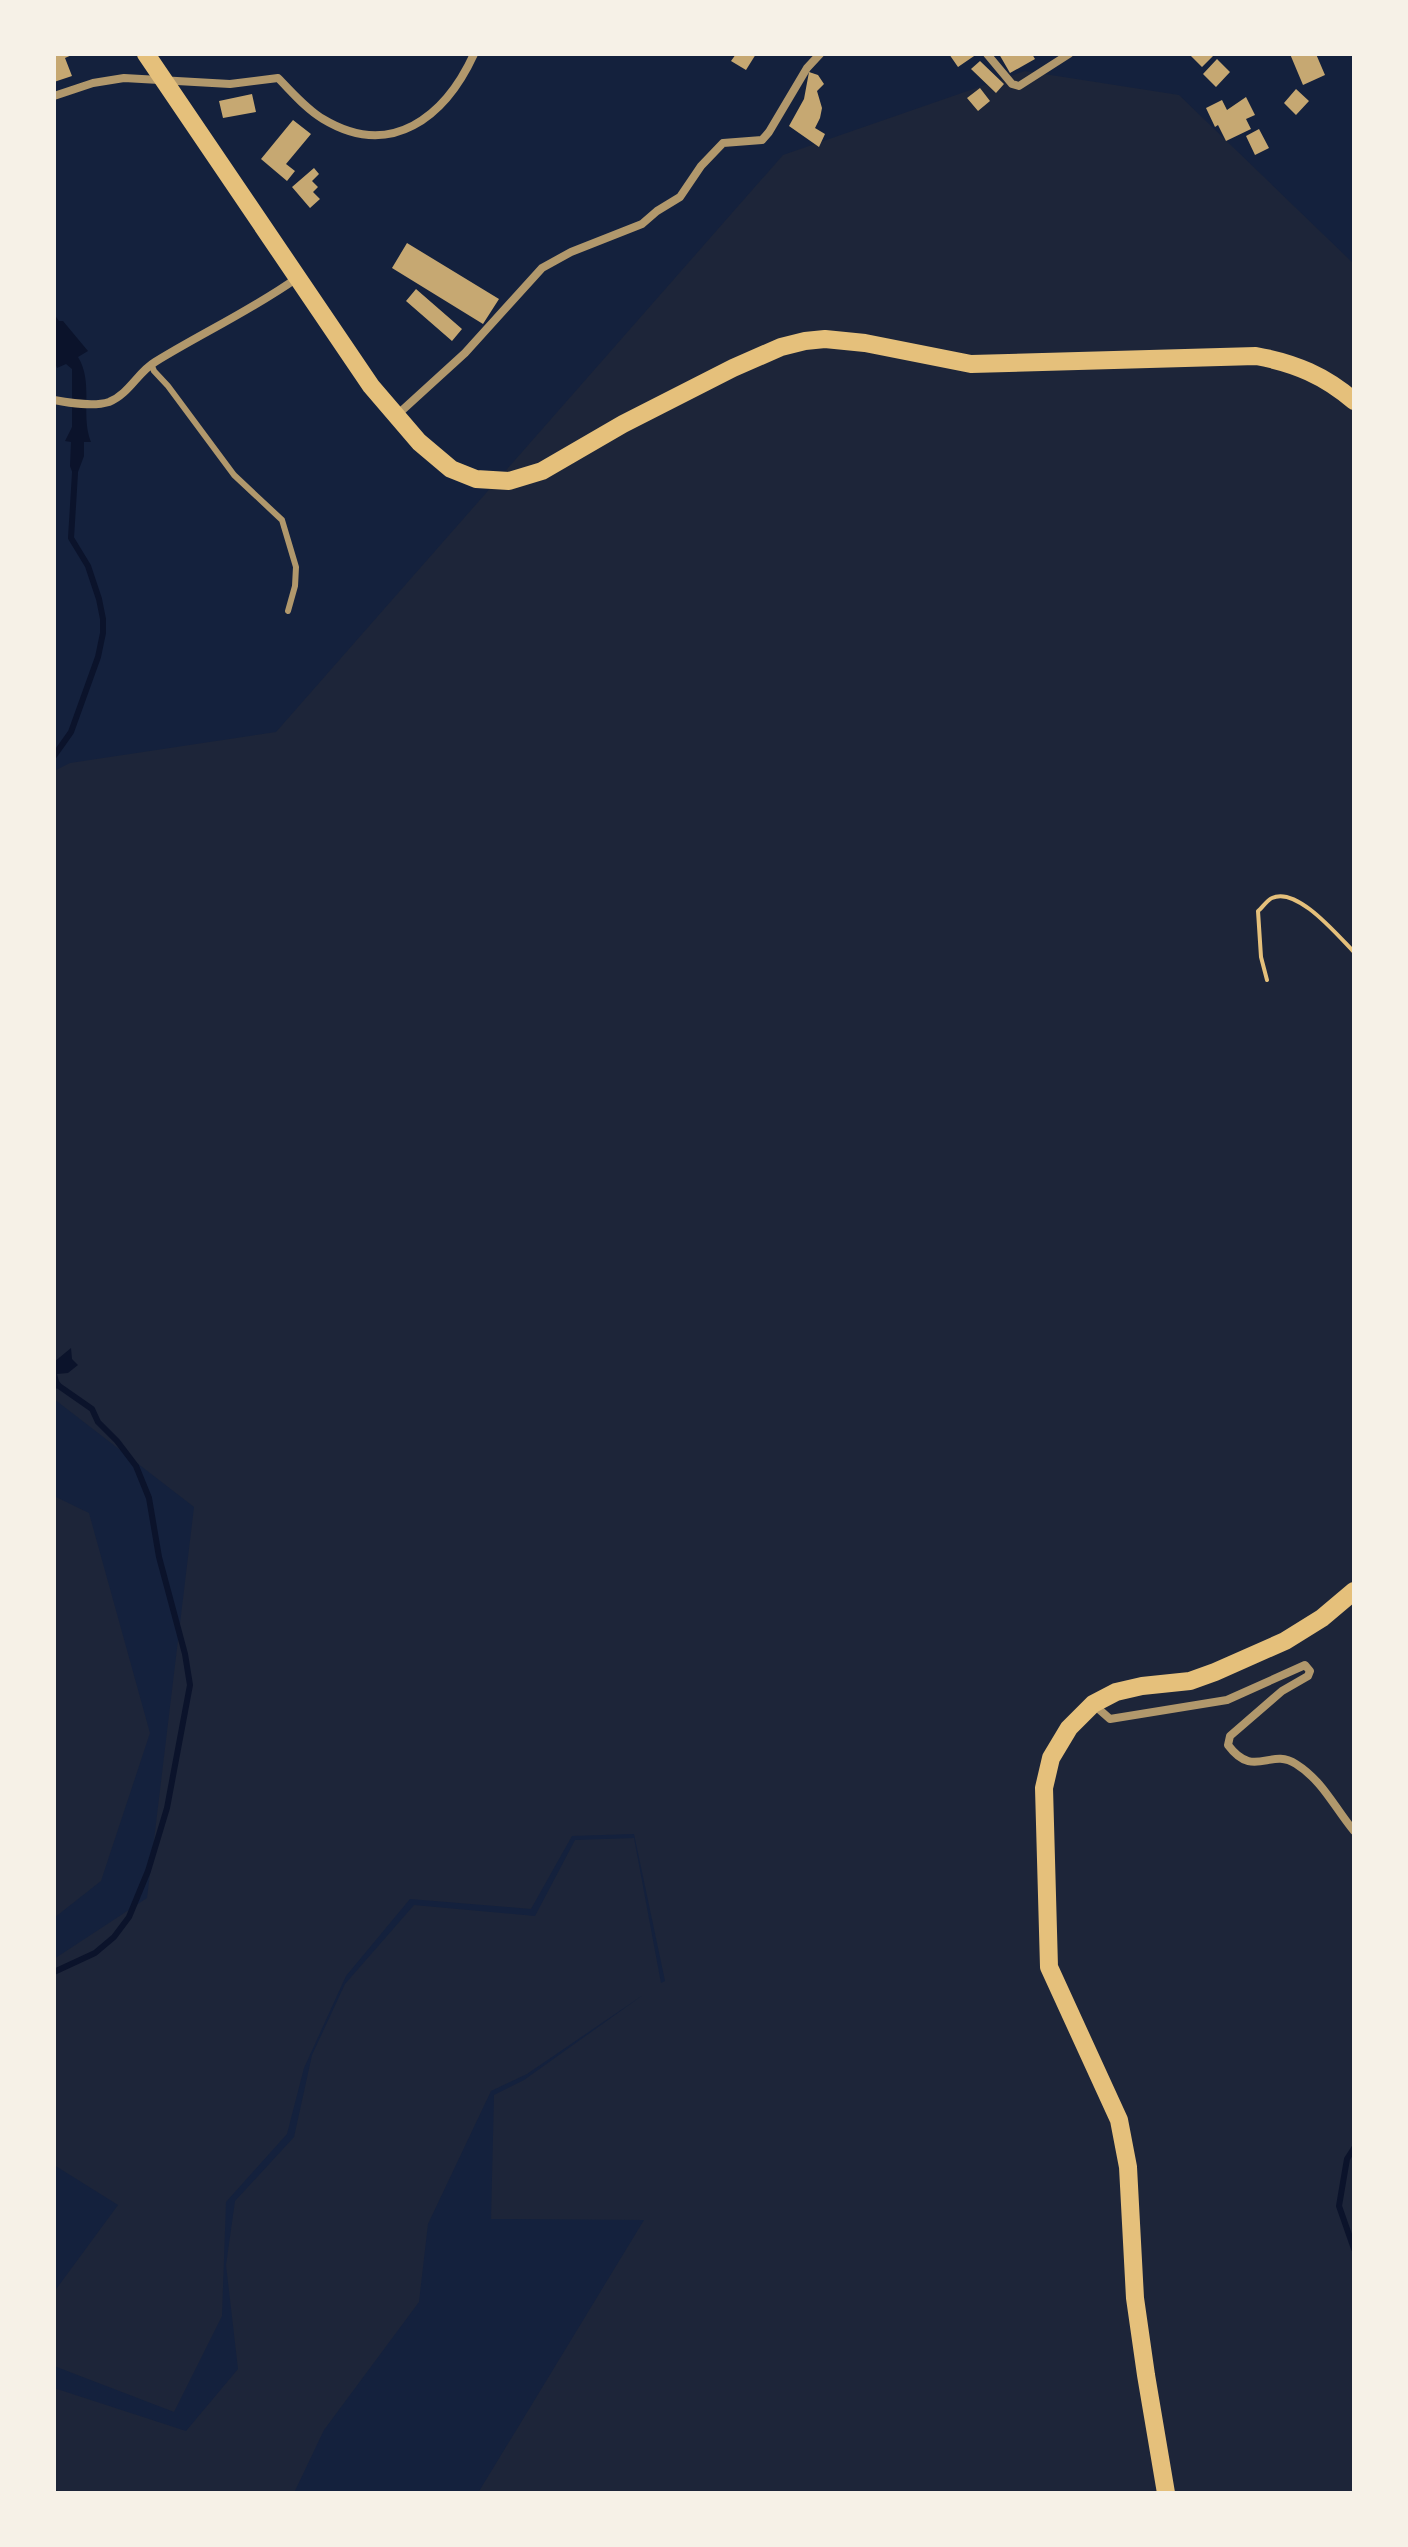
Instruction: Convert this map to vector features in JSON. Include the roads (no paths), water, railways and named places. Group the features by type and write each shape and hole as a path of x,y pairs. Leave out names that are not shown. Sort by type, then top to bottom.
{"main road":[{"path":"146,54 371,386 419,442 451,469 476,479 509,481 542,471 623,424 733,368 781,347 825,339 865,343 971,364 1256,356 1302,367 1334,384 1354,401"},
{"path":"1166,2493 1135,2298 1128,2167 1119,2120 1049,1967 1044,1788 1051,1758 1069,1728 1093,1704 1116,1692 1190,1681 1215,1672 1285,1641 1322,1618 1354,1591"}],"street":[{"path":"54,96 93,83 124,78 230,84 278,78 323,119 350,130 384,137 402,132 429,114 452,92 474,54"},
{"path":"396,417 465,353 542,268 571,252 642,224 680,197 701,166 723,143 762,140 807,68 820,54"},
{"path":"987,54 1012,84 1019,86 1069,54"},
{"path":"54,400 94,404 108,402 123,393 151,364 269,298 297,278"},
{"path":"1093,1704 1110,1719 1227,1700 1305,1665 1310,1671 1308,1676 1282,1691 1247,1721 1230,1736 1228,1745 1237,1757 1251,1763 1280,1759 1293,1761 1320,1782 1354,1831"}],"lane":[{"path":"151,364 234,475 282,520 296,567 295,586 288,611"}],"waterway":[{"path":"54,756 71,732 98,657 103,633 99,599 88,566 71,538 75,473"},
{"path":"54,1380 92,1409 98,1422 136,1466 149,1498 159,1557 185,1654 190,1685 167,1808 148,1871 129,1917 114,1937 95,1953 54,1972"},
{"path":"1354,2148 1347,2159 1339,2206 1354,2249"}]}
